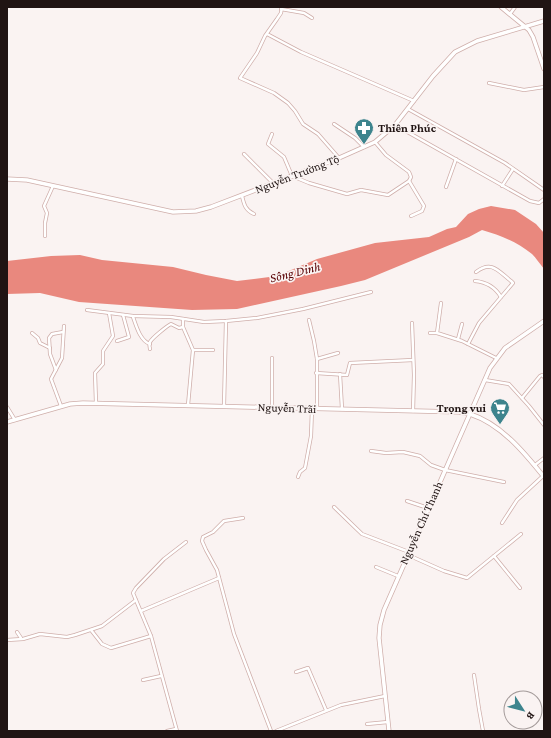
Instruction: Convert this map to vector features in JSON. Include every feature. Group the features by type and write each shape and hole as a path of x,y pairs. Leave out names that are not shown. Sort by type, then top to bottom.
{"main road":[{"path":"501,7 526,27 533,37 544,69"},
{"name":"Nguyễn Trường Tộ","path":"7,179 22,179 165,211 179,212 208,208 339,158 375,142 395,125 433,76 450,56 459,49 478,41 544,21"},
{"name":"Nguyễn Chí Thanh","path":"389,731 379,652 379,632 383,612 496,358 505,348 544,321"},
{"name":"Nguyễn Trãi","path":"7,422 73,403 459,412 481,418 495,426 516,446 544,477"}],"street":[{"path":"510,14 515,7"},
{"path":"312,18 304,13 281,8 277,20 240,78 274,93 288,104 303,124 318,134 339,158"},
{"path":"267,34 301,52 414,101"},
{"path":"489,83 524,90 544,87"},
{"path":"408,109 513,169 544,190"},
{"path":"334,124 355,138 364,147"},
{"path":"395,125 534,203 539,203 544,199"},
{"path":"272,134 268,144 284,157 292,176 309,183 347,194 361,190 383,195 392,193 409,181 411,177 409,172 386,155 375,142"},
{"path":"244,154 273,183"},
{"path":"446,187 456,159"},
{"path":"502,186 513,169"},
{"path":"409,181 424,206 422,211 411,216"},
{"path":"45,236 47,213 44,206 53,186"},
{"path":"242,196 244,206 249,212 254,214"},
{"path":"468,344 479,323 512,286 512,282 490,266 484,267 476,272"},
{"path":"474,281 482,282 491,286 501,297"},
{"path":"87,310 133,316 171,317 204,322 226,321 257,318 303,309 371,292"},
{"path":"437,334 441,303"},
{"path":"96,403 95,372 102,364 103,351 113,336 109,313"},
{"path":"117,341 129,337 123,315"},
{"path":"133,316 140,334 146,343 150,344"},
{"path":"183,319 183,327 192,350 188,405"},
{"path":"298,477 300,472 305,468 314,409 317,359 309,320"},
{"path":"224,406 226,321"},
{"path":"412,323 413,411"},
{"path":"150,349 150,344 153,338 169,325 172,324 178,327 183,327"},
{"path":"458,339 462,324"},
{"path":"61,406 51,381 52,376 62,358 64,326"},
{"path":"56,370 50,348 50,336 52,334 63,332"},
{"path":"32,333 38,338 40,343 45,347 50,348"},
{"path":"430,333 458,339 496,358"},
{"path":"192,350 212,350"},
{"path":"317,359 338,353"},
{"path":"272,358 272,407"},
{"path":"316,373 347,374 350,362 413,360"},
{"path":"340,374 342,409"},
{"path":"522,398 540,376 544,376"},
{"path":"485,380 507,383 543,423"},
{"path":"7,407 15,420"},
{"path":"371,451 386,453 403,452 420,456 431,466 504,482"},
{"path":"534,465 544,458"},
{"path":"502,523 517,500 544,477"},
{"path":"407,501 428,508"},
{"path":"334,507 362,534 444,571 465,578 470,577 521,534"},
{"path":"243,518 224,521 213,532 202,538 203,546 214,563 234,634 271,731"},
{"path":"167,731 176,730 151,636 133,593 164,559 186,542"},
{"path":"494,556 520,588"},
{"path":"376,567 398,576"},
{"path":"141,611 219,578"},
{"path":"7,640 22,639 40,634 71,636 91,630 104,625 122,609 136,600"},
{"path":"91,630 102,644 111,648 151,636"},
{"path":"17,632 22,639"},
{"path":"296,672 308,668 326,710"},
{"path":"474,675 483,731"},
{"path":"143,680 162,676"},
{"path":"276,731 326,710 350,703 385,696"},
{"path":"366,724 388,722"}],"water":[{"name":"Sông Dinh","path":"491,206 515,210 536,224 544,233 544,269 532,254 514,242 482,230 469,237 365,280 237,309 192,310 79,302 40,293 7,294 7,261 51,256 80,255 102,260 173,267 237,281 277,276 317,259 375,243 429,237 447,229 456,227 468,214"}],"place":[{"name":"Thiên Phúc","path":"364,145"},
{"name":"Trọng vui","path":"500,425"}]}
